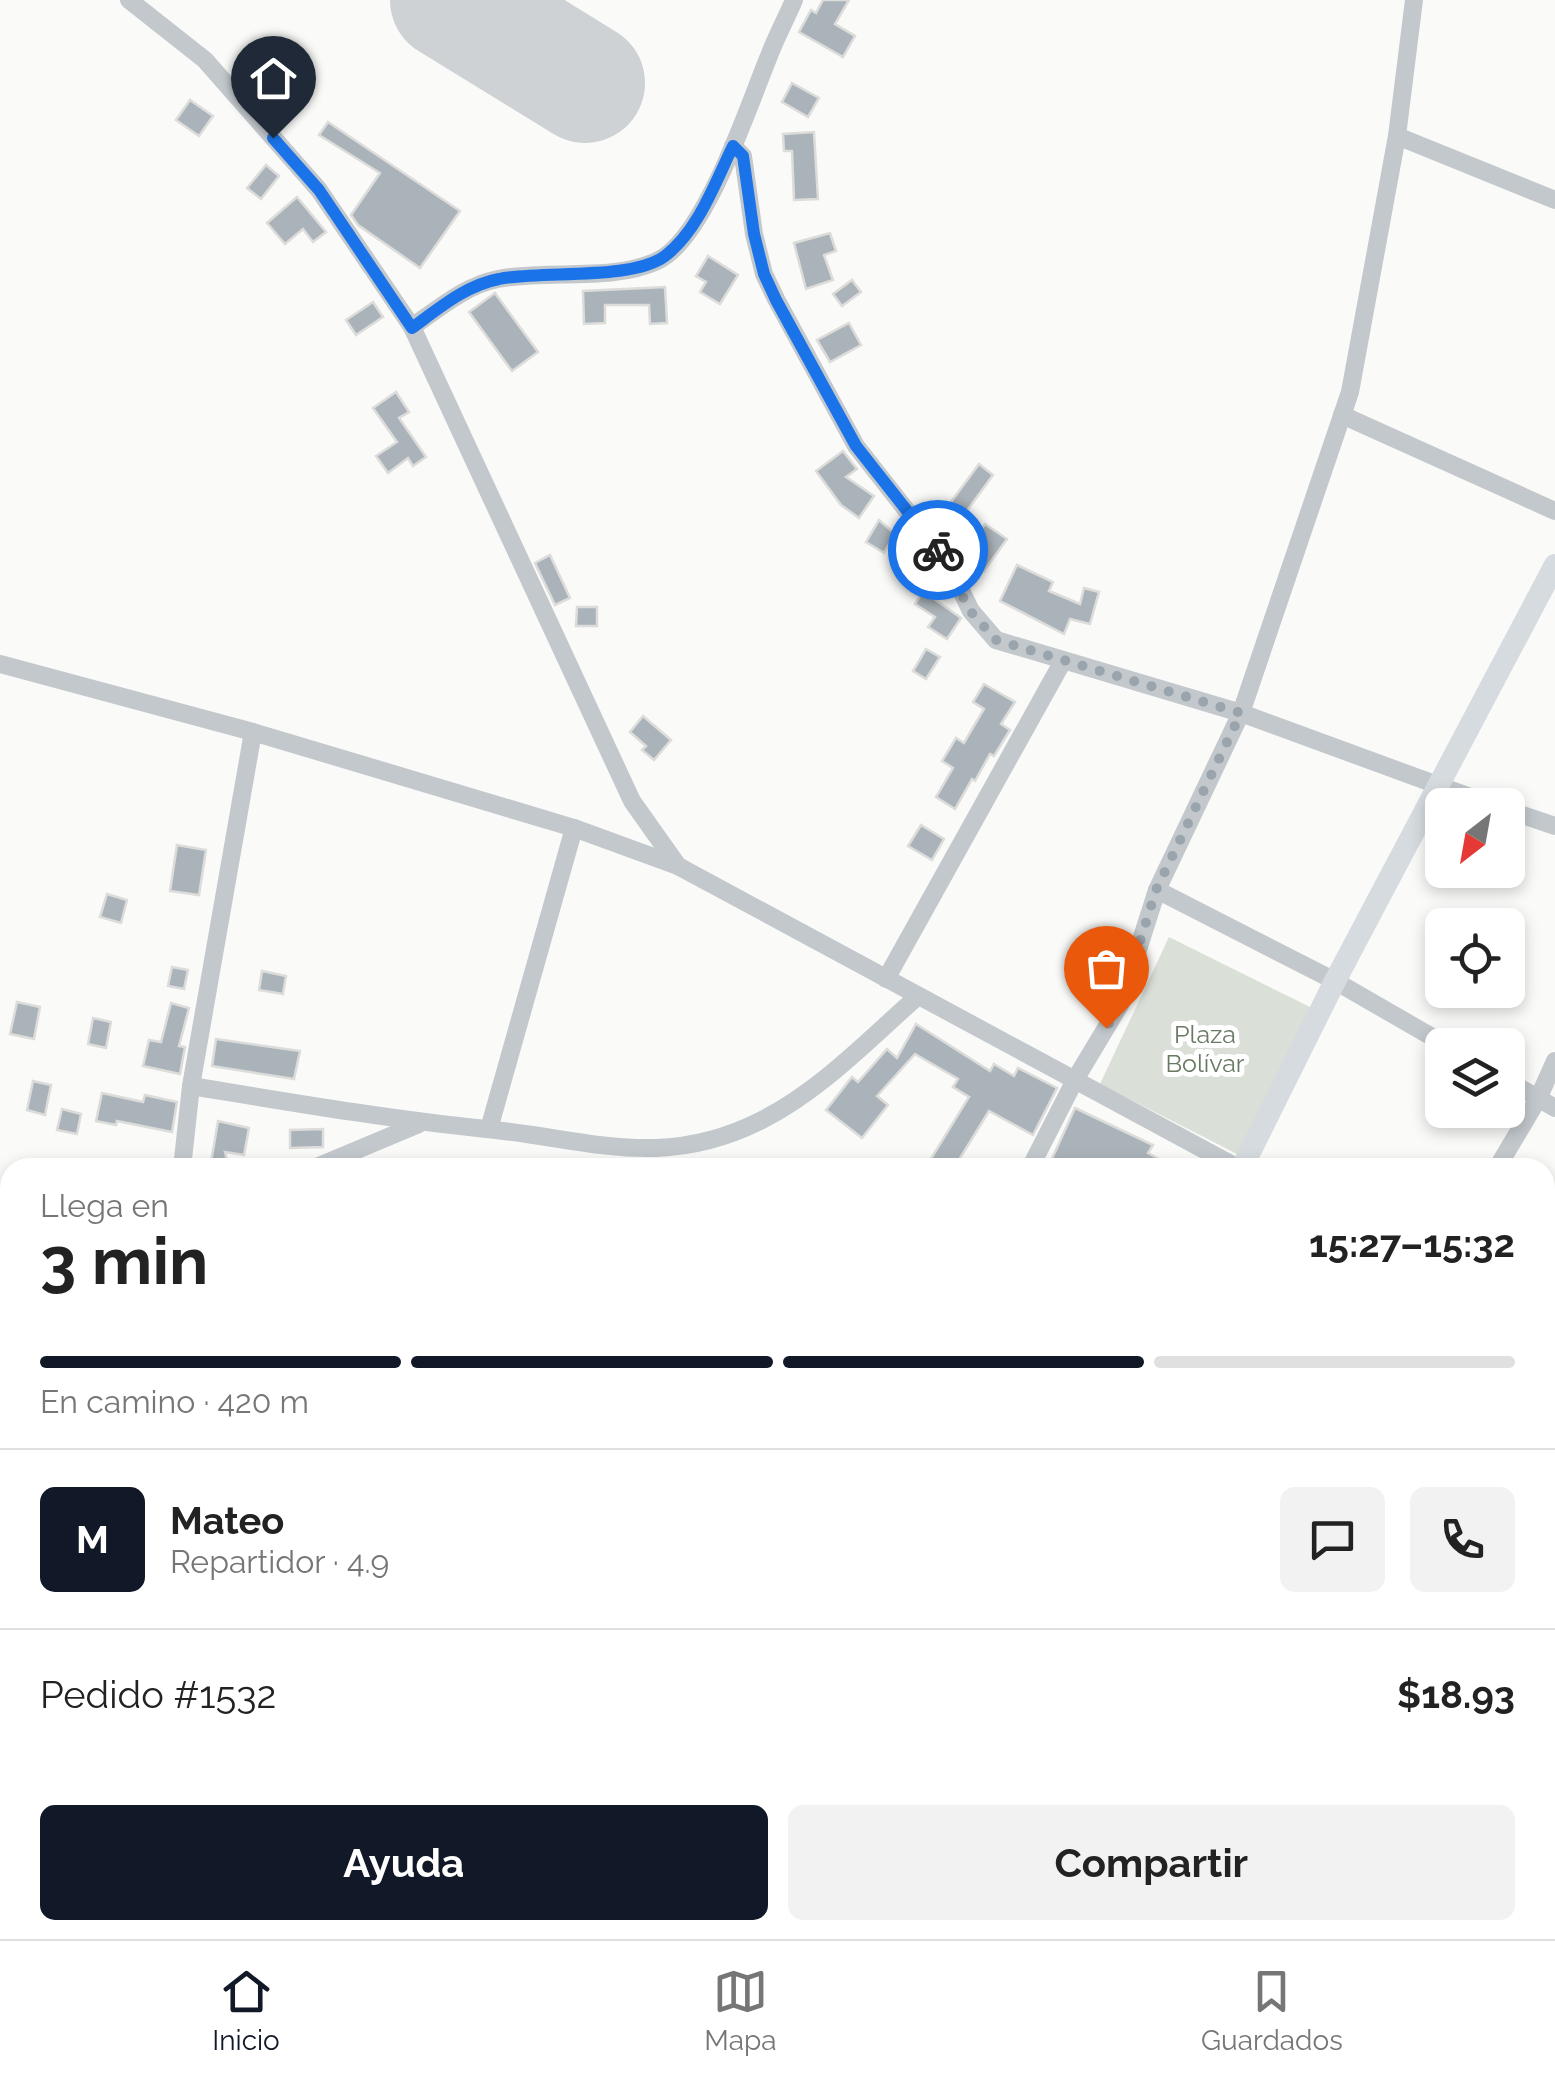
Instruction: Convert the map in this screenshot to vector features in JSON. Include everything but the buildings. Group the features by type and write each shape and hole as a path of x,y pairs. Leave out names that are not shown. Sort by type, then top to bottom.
{"main road":[{"path":"1245,1158 1334,981 1555,565"}],"street":[{"path":"129,0 205,60 319,190 412,328 632,801 678,866"},
{"path":"412,328 457,296 496,279 622,270 657,261 685,235 706,202 794,0"},
{"path":"1035,1158 1076,1078 1121,1003 1156,890 1241,713 1350,392 1397,136 1414,0"},
{"path":"1397,136 1555,200"},
{"path":"733,146 743,156 764,274 856,446 947,562 971,612 996,640 1241,713 1441,788"},
{"path":"1342,415 1555,511"},
{"path":"886,979 1063,661"},
{"path":"0,664 254,732 574,828 678,866 1222,1158"},
{"path":"183,1158 191,1086 254,732"},
{"path":"1525,816 1555,826"},
{"path":"489,1129 574,828"},
{"path":"1156,890 1334,981 1425,1033"},
{"path":"629,1158 686,1148 761,1121 806,1094 917,996"},
{"path":"1505,1158 1547,1104 1555,1061"},
{"path":"191,1086 419,1124 489,1129 619,1158"},
{"path":"1525,1091 1547,1104"},
{"path":"338,1158 419,1124"}],"green space":[{"name":"Plaza Bolívar","path":"1169,937 1314,1009 1239,1155 1100,1084"}],"runway":[{"path":"450,0 585,83"}],"way so far":[{"path":"938,550 971,612 996,640 1241,713 1156,890 1121,1003 1106,1028"}],"route":[{"path":"273,138 319,190 412,328 457,296 496,279 622,270 657,261 685,235 733,146 737,148 743,156 764,274 776,300 856,446 938,550"}]}
